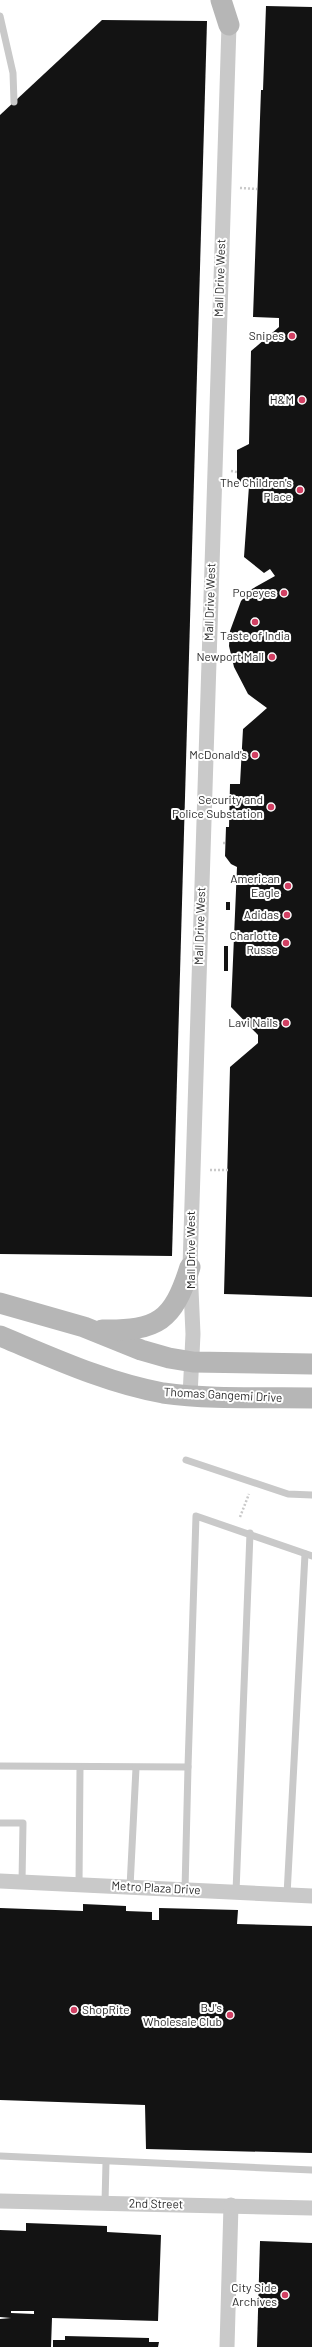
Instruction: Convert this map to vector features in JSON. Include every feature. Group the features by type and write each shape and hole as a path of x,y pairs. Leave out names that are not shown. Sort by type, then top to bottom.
{"street":[{"path":"221,0 228,25"},
{"path":"228,25 233,0"},
{"name":"Mall Drive West","path":"190,1396 193,1362 190,1267 228,25"},
{"path":"84,1327 134,1330 153,1323 176,1305 190,1267"},
{"path":"0,1303 84,1327 141,1350 193,1362 312,1364"},
{"name":"Thomas Gangemi Drive","path":"0,1336 126,1384 164,1393 190,1396 312,1398"},
{"name":"Metro Plaza Drive","path":"0,1881 312,1896"},
{"name":"2nd Street","path":"0,2201 312,2208"},
{"path":"227,2347 231,2205"}],"lane":[{"path":"0,16 13,73 14,102"},
{"path":"186,1460 288,1494 312,1495"},
{"path":"185,1890 196,1516 309,1555 287,1895"},
{"path":"236,1892 250,1534"},
{"path":"0,1766 80,1768 188,1767"},
{"path":"79,1885 80,1768"},
{"path":"130,1887 136,1768"},
{"path":"0,1822 23,1823 22,1882"},
{"path":"0,2156 106,2162 312,2170"},
{"path":"105,2203 106,2162"}],"path":[{"path":"235,1529 253,1482"}],"building":[{"name":"Newport Mall","path":"266,6 312,7 312,1297 224,1294 230,1067 258,1043 258,1035 231,1007 237,867 231,864 225,856 226,827 229,827 230,784 240,784 243,729 267,708 248,694 234,667 229,646 230,631 241,601 252,589 275,576 270,569 264,573 244,557 249,486 243,485 237,478 237,450 249,444 251,351 279,327 279,318 253,317 261,90 263,90"},
{"path":"102,20 207,21 172,1256 0,1254 0,115"},
{"path":"226,902 230,902 230,910 226,910"},
{"path":"224,946 228,946 228,971 224,971"},
{"path":"83,1904 126,1906 126,1911 152,1912 152,1920 159,1920 159,1908 238,1910 237,1924 312,1926 312,2153 146,2149 145,2105 0,2100 0,1908 83,1911"},
{"path":"26,2223 107,2226 107,2232 161,2235 158,2321 52,2318 51,2347 0,2347 0,2319 11,2318 0,2317 0,2230 26,2231","holes":["11,2311 34,2311 34,2314 11,2313"]},
{"name":"City Side Archives","path":"260,2241 312,2243 312,2347 257,2347"},
{"path":"65,2336 149,2338 149,2342 159,2342 158,2347 53,2347 53,2340 65,2340"}],"place":[{"name":"Snipes","path":"292,336"},
{"name":"H&M","path":"302,400"},
{"name":"The Children's Place","path":"300,490"},
{"name":"Popeyes","path":"284,593"},
{"name":"Taste of India","path":"255,622"},
{"name":"Newport Mall","path":"272,657"},
{"name":"McDonald's","path":"255,755"},
{"name":"Security and Police Substation","path":"271,807"},
{"name":"American Eagle","path":"288,886"},
{"name":"Adidas","path":"287,915"},
{"name":"Charlotte Russe","path":"286,943"},
{"name":"Lavi Nails","path":"286,1023"},
{"name":"ShopRite","path":"74,2010"},
{"name":"BJ's Wholesale Club","path":"230,2015"},
{"name":"City Side Archives","path":"285,2295"}]}
